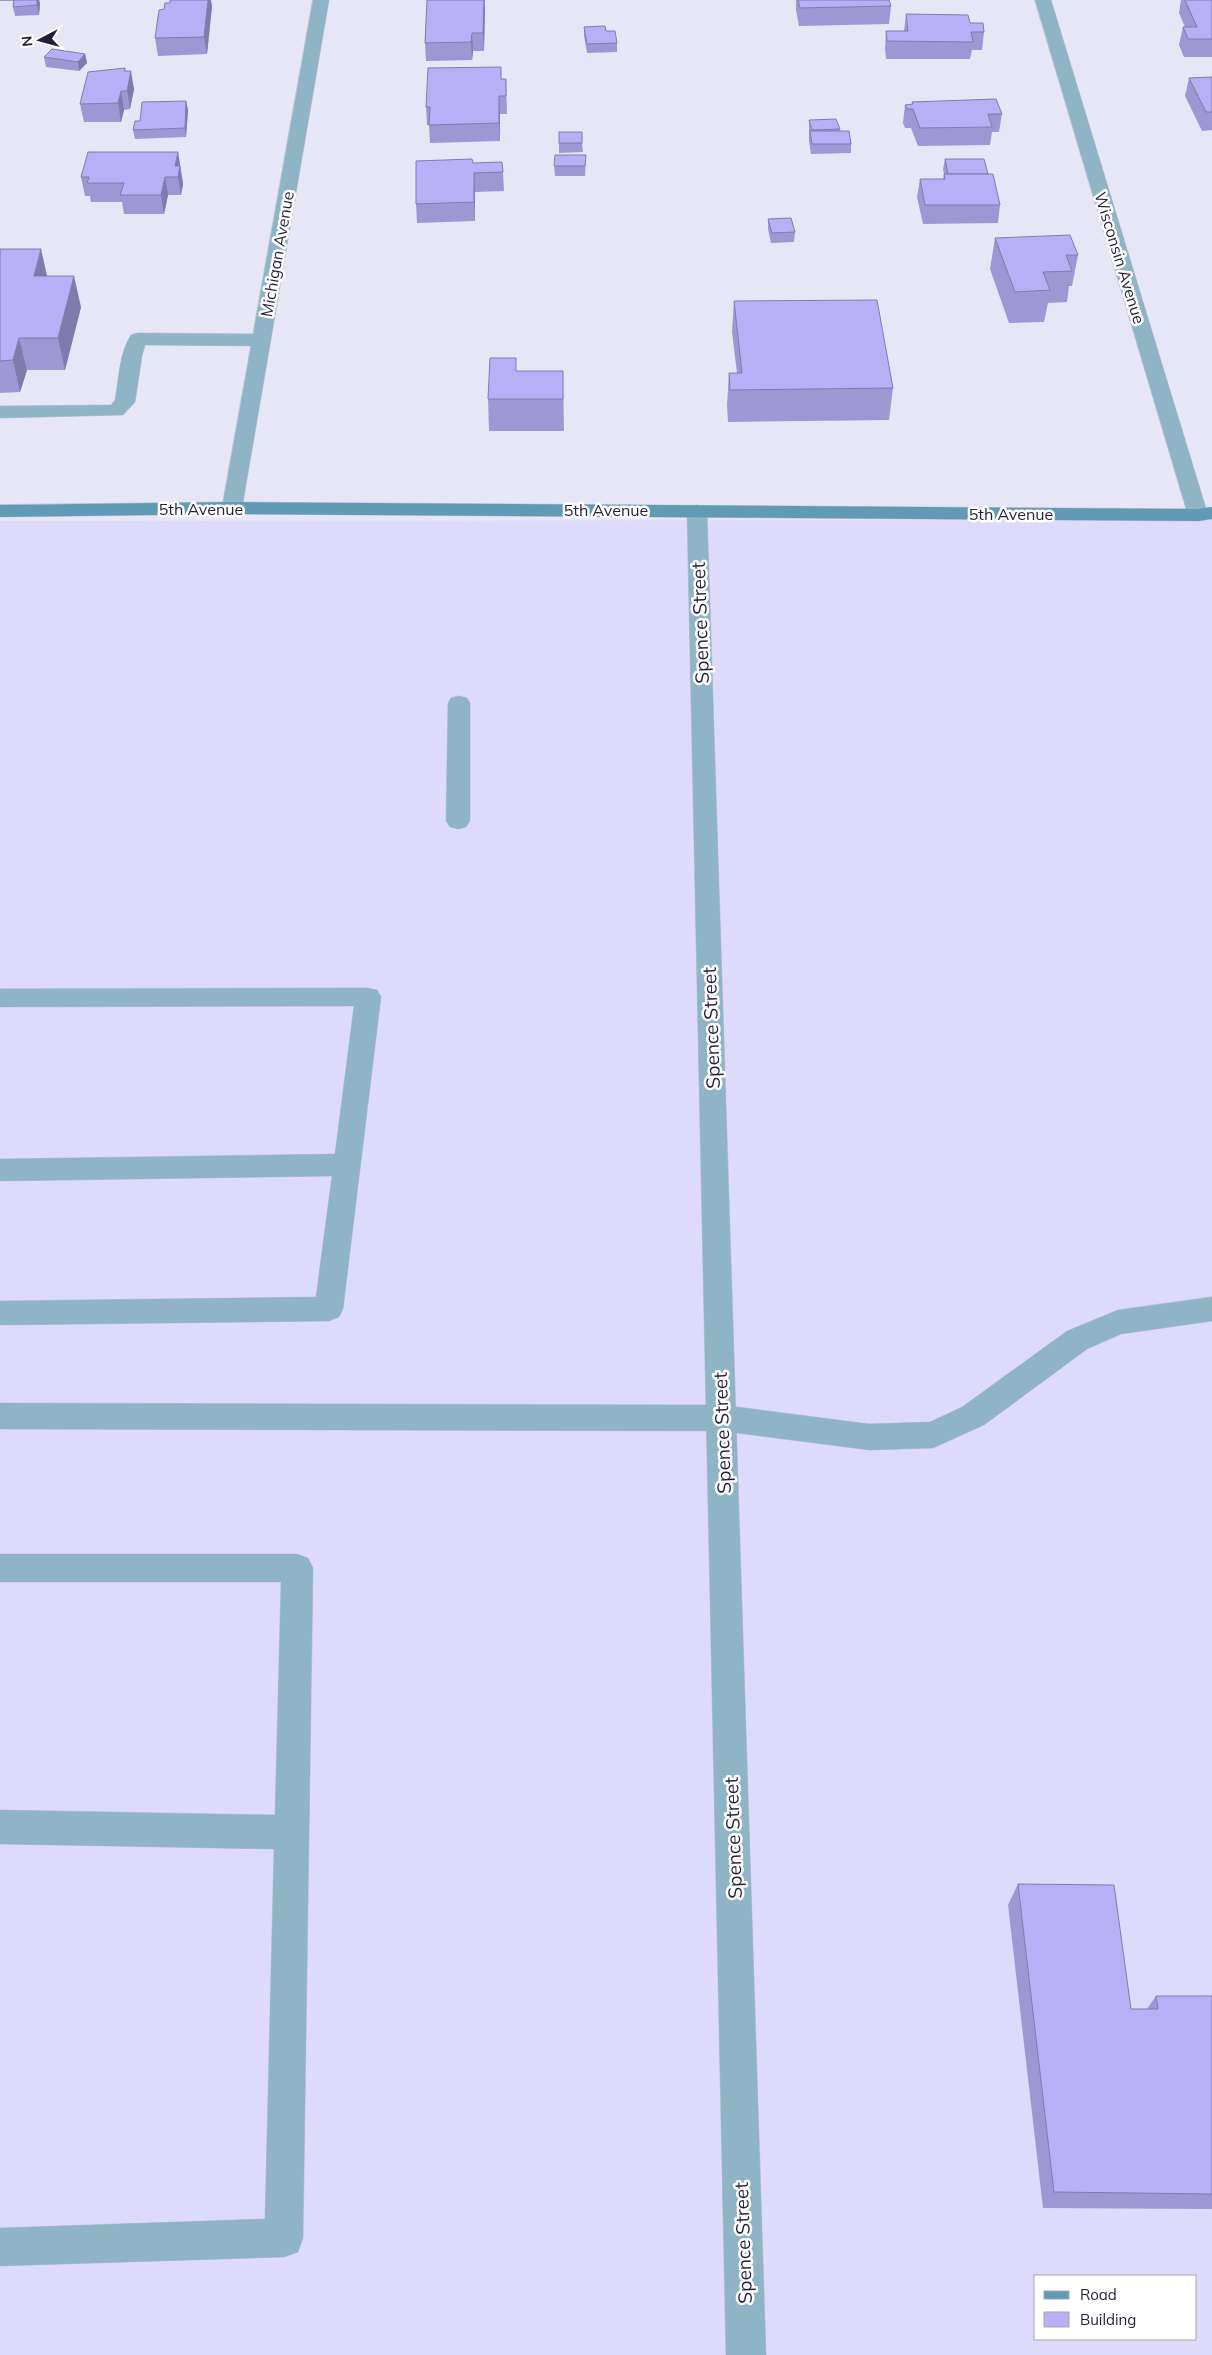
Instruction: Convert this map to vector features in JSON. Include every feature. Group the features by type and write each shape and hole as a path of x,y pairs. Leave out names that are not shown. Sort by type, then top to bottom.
{"main road":[{"name":"5th Avenue","path":"0,510 232,508 1205,514"}],"street":[{"name":"Michigan Avenue","path":"232,508 321,0"},
{"name":"Wisconsin Avenue","path":"1043,0 1205,514"},
{"path":"0,412 116,411 125,402 132,356 138,339 262,340"},
{"name":"Spence Street","path":"697,511 746,2355"},
{"path":"458,821 459,704"},
{"path":"0,998 368,997 329,1309 0,1313"},
{"path":"0,1170 348,1165"},
{"path":"0,1416 722,1418 869,1437 933,1435 973,1416 1077,1340 1118,1322 1212,1309"},
{"path":"0,1568 297,1568 284,2238 0,2247"},
{"path":"0,1827 292,1832"}],"shaded area":[{"path":"1212,520 1212,2355 0,2355 0,521"}],"building":[{"path":"14,0 37,0 37,5 13,7"},
{"path":"170,0 208,0 204,37 155,38 159,10 164,9 165,3 170,3"},
{"path":"427,0 484,0 483,33 472,33 471,42 425,43"},
{"path":"798,0 889,0 891,6 800,8"},
{"path":"1185,0 1212,0 1212,39 1188,39 1183,27 1197,27"},
{"path":"906,14 968,15 970,23 983,23 984,32 971,32 973,42 887,41 886,31 908,31"},
{"path":"605,26 606,31 615,31 617,43 587,44 584,27"},
{"path":"52,49 85,54 78,62 44,57"},
{"path":"501,67 501,79 506,79 506,96 499,96 499,123 429,125 430,107 426,107 428,68"},
{"path":"125,68 124,71 131,71 127,91 121,91 118,103 80,104 88,72"},
{"path":"1212,77 1212,112 1206,112 1189,78"},
{"path":"996,99 1002,114 988,114 992,127 920,128 913,109 907,109 905,105 913,104 912,102"},
{"path":"186,101 185,128 133,130 135,121 140,121 142,102"},
{"path":"836,119 840,129 812,130 809,120"},
{"path":"810,131 849,131 851,144 812,144"},
{"path":"559,132 582,132 582,143 559,143"},
{"path":"88,152 178,152 175,166 180,166 178,177 165,177 161,195 120,195 124,183 87,183 89,177 81,177"},
{"path":"555,155 586,155 585,166 554,166"},
{"path":"472,159 473,163 502,162 503,172 474,173 474,202 416,204 416,161"},
{"path":"945,159 984,159 988,174 948,174"},
{"path":"944,174 993,174 1000,205 925,205 920,179 945,179"},
{"path":"791,218 795,232 772,233 768,219"},
{"path":"1070,235 1078,255 1066,255 1072,271 1043,272 1050,290 1015,292 995,238"},
{"path":"0,249 41,249 34,276 74,276 58,338 19,338 13,360 0,361"},
{"path":"877,300 893,388 730,390 729,373 742,373 734,301"},
{"path":"490,358 516,358 516,371 563,371 563,399 488,399"},
{"path":"1018,1884 1114,1885 1131,2009 1158,2009 1156,1996 1212,1996 1212,2194 1054,2192"}]}
